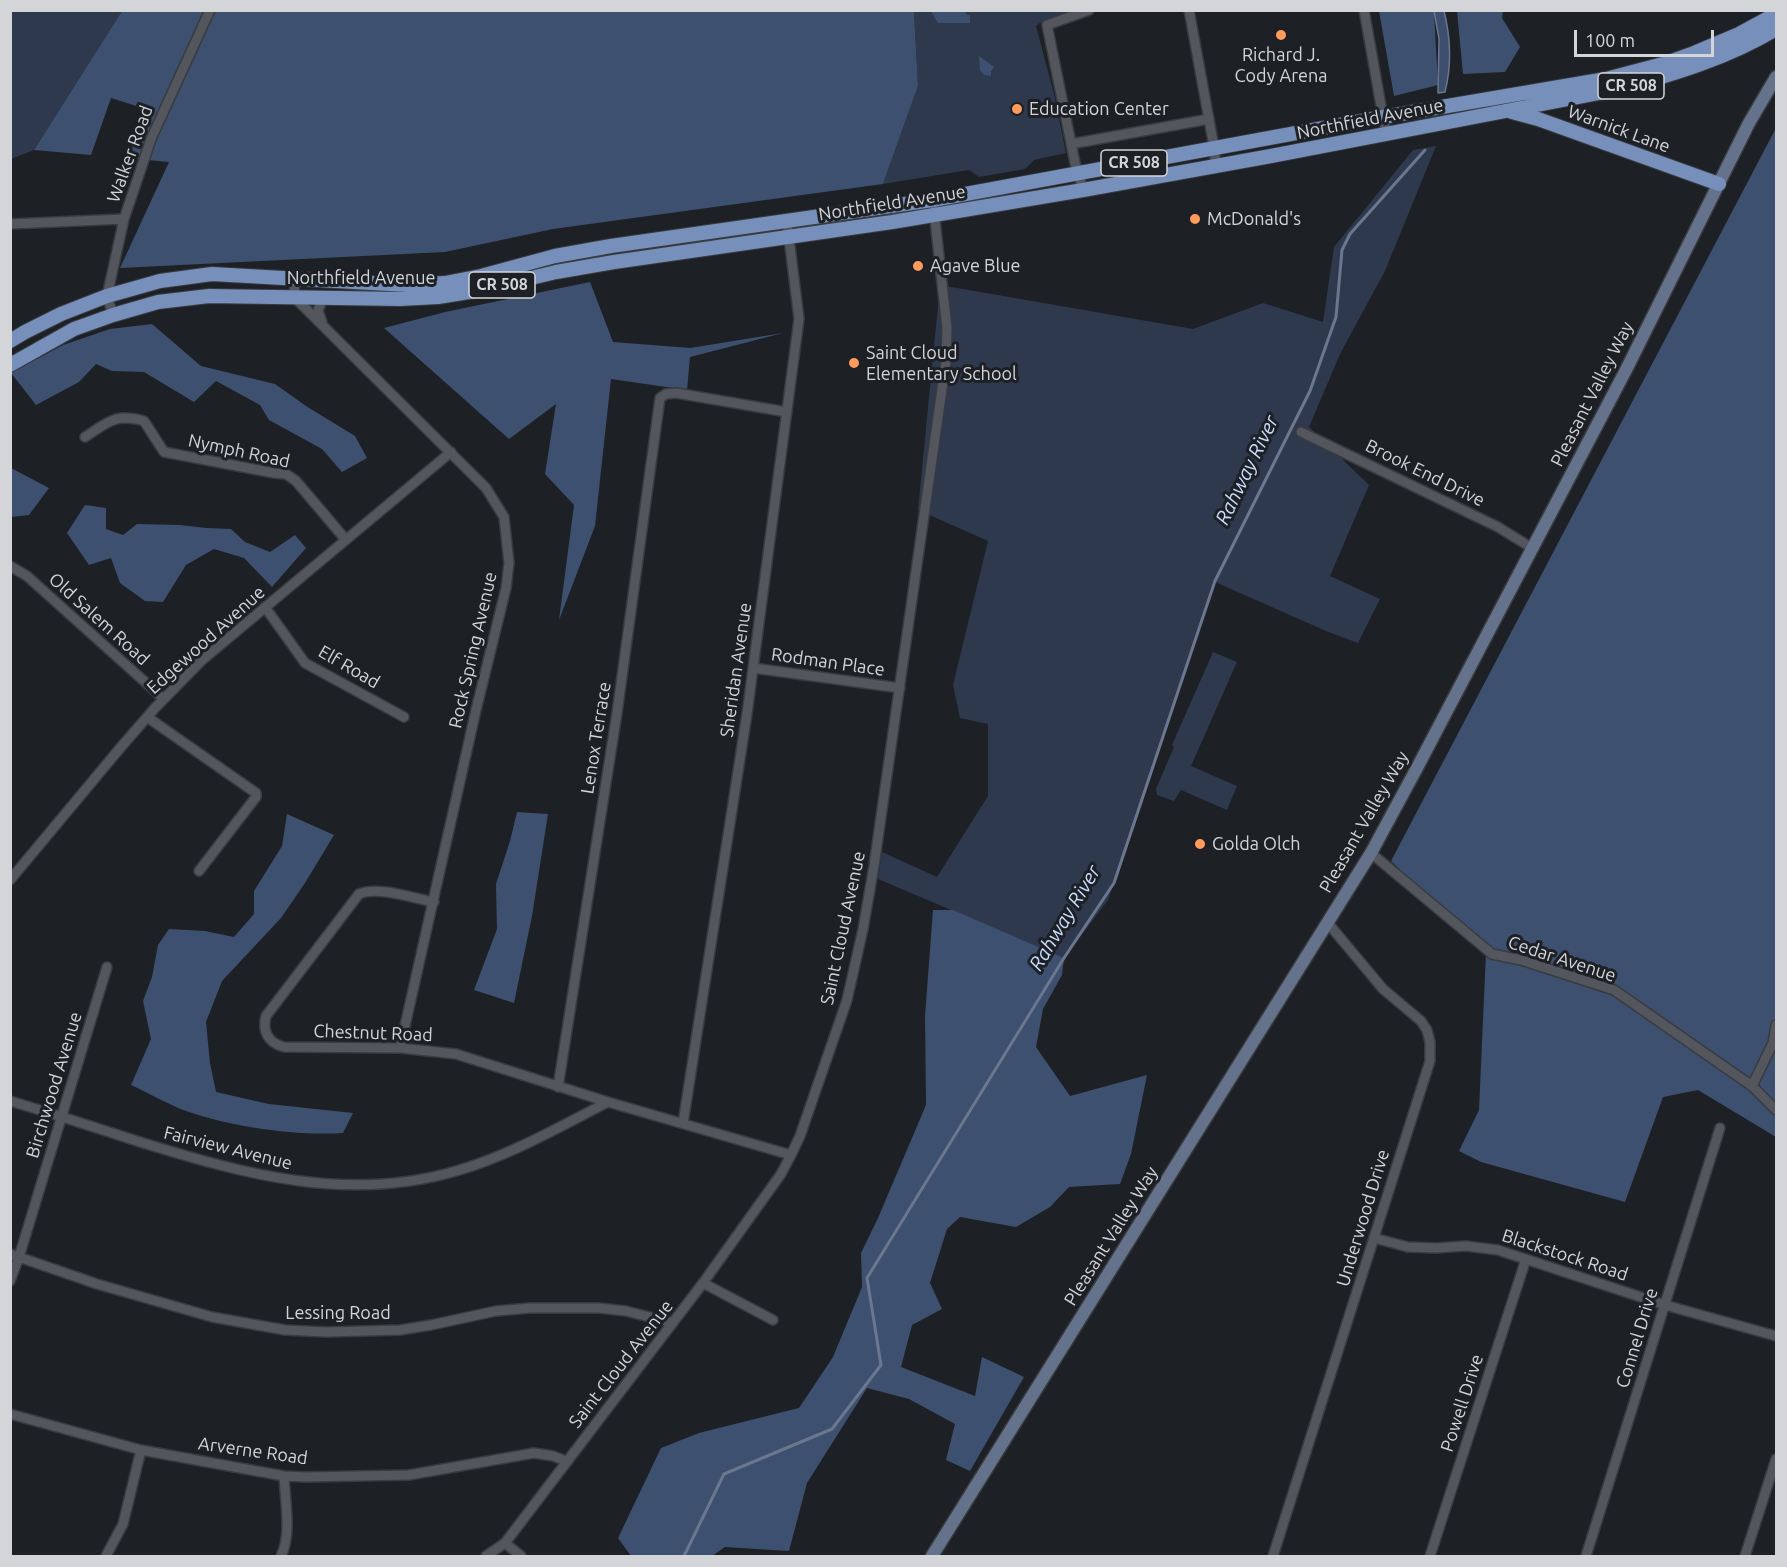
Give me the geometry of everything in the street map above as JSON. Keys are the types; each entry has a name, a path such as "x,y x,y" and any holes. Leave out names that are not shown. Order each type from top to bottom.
{"main road":[{"name":"Northfield Avenue","path":"10,365 74,330 113,315 158,302 209,296 400,299 438,297 614,262 790,238 1083,190 1507,111 1534,98 1664,64 1739,34 1776,14"},
{"name":"Northfield Avenue","path":"10,341 61,314 107,296 160,281 212,274 407,285 445,283 555,256 611,246 933,200 1383,117 1620,89 1667,76 1724,55 1776,29"},
{"name":"Pleasant Valley Way","path":"932,1557 1371,853 1627,368 1749,123 1776,77"},
{"name":"Warnick Lane","path":"1507,111 1538,119 1719,184"}],"street":[{"name":"Walker Road","path":"113,315 107,296 124,219 150,139 210,10"},
{"path":"1083,190 1071,144 1047,25 1089,10"},
{"path":"1189,10 1216,166"},
{"path":"1364,10 1386,134"},
{"path":"1071,144 1209,119"},
{"name":"Saint Cloud Avenue","path":"486,1557 505,1542 703,1283 781,1174 800,1136 847,1000 874,866 946,361 947,328 933,200"},
{"path":"10,224 124,219"},
{"name":"Sheridan Avenue","path":"683,1123 753,668 799,319 787,222"},
{"path":"294,297 295,279"},
{"name":"Rock Spring Avenue","path":"294,297 486,488 504,517 509,563 506,588 476,710 400,1048"},
{"path":"322,297 318,311 322,325"},
{"name":"Lenox Terrace","path":"558,1087 617,713 660,398 676,393 787,412"},
{"name":"Nymph Road","path":"85,437 115,418 134,418 144,421 164,452 274,474 286,474 296,481 346,540"},
{"name":"Brook End Drive","path":"1300,432 1498,527 1532,548"},
{"name":"Edgewood Avenue","path":"10,880 147,717 201,661 451,452"},
{"name":"Old Salem Road","path":"10,566 27,576 164,699"},
{"name":"Elf Road","path":"265,607 305,663 404,717"},
{"name":"Rodman Place","path":"753,668 900,688"},
{"path":"147,717 256,793 256,797 199,871"},
{"name":"Cedar Avenue","path":"1371,853 1492,954 1521,960 1614,990 1752,1086 1776,1110"},
{"name":"Chestnut Road","path":"434,902 377,890 359,894 270,1010 264,1023 267,1036 271,1041 284,1047 400,1048 456,1054 558,1087 791,1155"},
{"name":"Underwood Drive","path":"1273,1557 1430,1061 1430,1042 1427,1030 1421,1021 1383,989 1328,922"},
{"name":"Birchwood Avenue","path":"10,1281 15,1255 62,1117 107,967"},
{"path":"1752,1086 1773,1043 1776,1025"},
{"name":"Fairview Avenue","path":"10,1101 179,1154 245,1172 294,1182 322,1184 386,1184 454,1172 521,1146 608,1102"},
{"name":"Connel Drive","path":"1586,1557 1720,1128"},
{"name":"Blackstock Road","path":"1374,1238 1408,1246 1481,1247 1498,1250 1665,1305 1776,1336"},
{"name":"Lessing Road","path":"15,1255 97,1284 212,1317 285,1330 326,1332 400,1330 496,1311 530,1308 599,1308 626,1311 673,1323"},
{"name":"Powell Drive","path":"1430,1557 1526,1259"},
{"path":"703,1283 773,1320"},
{"name":"Arverne Road","path":"10,1414 141,1450 284,1476 409,1475 534,1453 566,1461"},
{"path":"106,1557 123,1524 141,1450"},
{"path":"1744,1557 1776,1459"},
{"path":"281,1557 286,1543 284,1476"},
{"path":"505,1542 521,1557"}],"shaded area":[{"path":"11,11 122,11 34,150 11,159"},
{"path":"122,11 914,11 918,86 883,184 553,229 445,252 120,268 169,162 126,158 149,110 111,98 91,155 34,150"},
{"path":"914,11 1070,11 1044,20 1036,26 1054,94 1066,153 1034,160 1025,169 979,177 969,170 883,184 918,86"},
{"path":"931,11 964,11 970,15 970,23 938,23"},
{"path":"1379,11 1434,11 1438,85 1394,96"},
{"path":"1434,11 1444,11 1450,51 1445,92 1438,93 1439,39"},
{"path":"1457,11 1503,11 1502,18 1520,47 1505,72 1463,74"},
{"path":"979,56 994,67 991,76 984,75 980,70"},
{"path":"1776,128 1776,1137 1698,1090 1663,1097 1625,1202 1481,1162 1459,1151 1479,1110 1486,953 1391,861"},
{"path":"1436,146 1385,271 1341,352 1309,427 1369,485 1330,576 1380,599 1358,643 1215,582 1108,900 1064,958 878,879 882,852 937,877 988,796 988,724 960,718 953,685 988,541 918,510 940,285 1193,329 1263,303 1323,322 1334,247 1413,150"},
{"path":"590,282 613,342 690,348 783,333 690,357 687,390 611,379 595,526 559,620 574,505 545,474 556,404 509,439 384,328 445,312"},
{"path":"152,324 201,366 275,384 355,436 367,458 342,472 322,449 269,420 260,405 216,381 194,402 144,372 112,371 96,364 79,382 36,405 11,373 63,345 110,329"},
{"path":"11,468 49,488 29,515 11,517"},
{"path":"85,505 106,508 106,529 123,535 137,524 180,525 231,529 245,542 270,552 295,535 306,548 272,587 244,558 214,549 186,565 163,602 145,601 120,583 111,558 89,565 67,533"},
{"path":"1213,652 1237,662 1191,766 1237,786 1227,810 1181,790 1174,801 1157,795 1156,789 1174,747 1172,745"},
{"path":"517,812 548,814 532,916 514,1003 474,990 497,929 496,884"},
{"path":"287,814 334,835 281,918 222,981 206,1022 210,1063 216,1092 269,1104 353,1113 343,1133 284,1132 223,1122 179,1108 131,1085 151,1039 143,1001 152,977 158,945 169,929 205,931 234,937 254,914 254,891 282,846"},
{"path":"933,910 953,910 1064,958 1062,975 1043,1009 1036,1047 1070,1096 1147,1075 1131,1154 1120,1184 1069,1187 1050,1207 1016,1227 960,1217 947,1229 930,1283 942,1309 912,1325 901,1367 975,1396 982,1357 1024,1377 970,1471 946,1460 955,1424 909,1399 867,1388 807,1483 789,1551 725,1547 712,1556 631,1556 618,1538 661,1448 699,1433 799,1408 833,1357 862,1287 861,1253 926,1105 925,1016"}],"waterway":[{"name":"Rahway River","path":"684,1556 724,1474 832,1429 881,1365 867,1278 1064,958 1114,883 1215,581 1310,391 1336,317 1342,250 1350,234 1425,150"}],"place":[{"name":"Richard J. Cody Arena","path":"1281,35"},
{"name":"Education Center","path":"1017,109"},
{"name":"McDonald's","path":"1195,219"},
{"name":"Agave Blue","path":"918,266"},
{"name":"Saint Cloud Elementary School","path":"854,363"},
{"name":"Golda Olch","path":"1200,844"}]}
